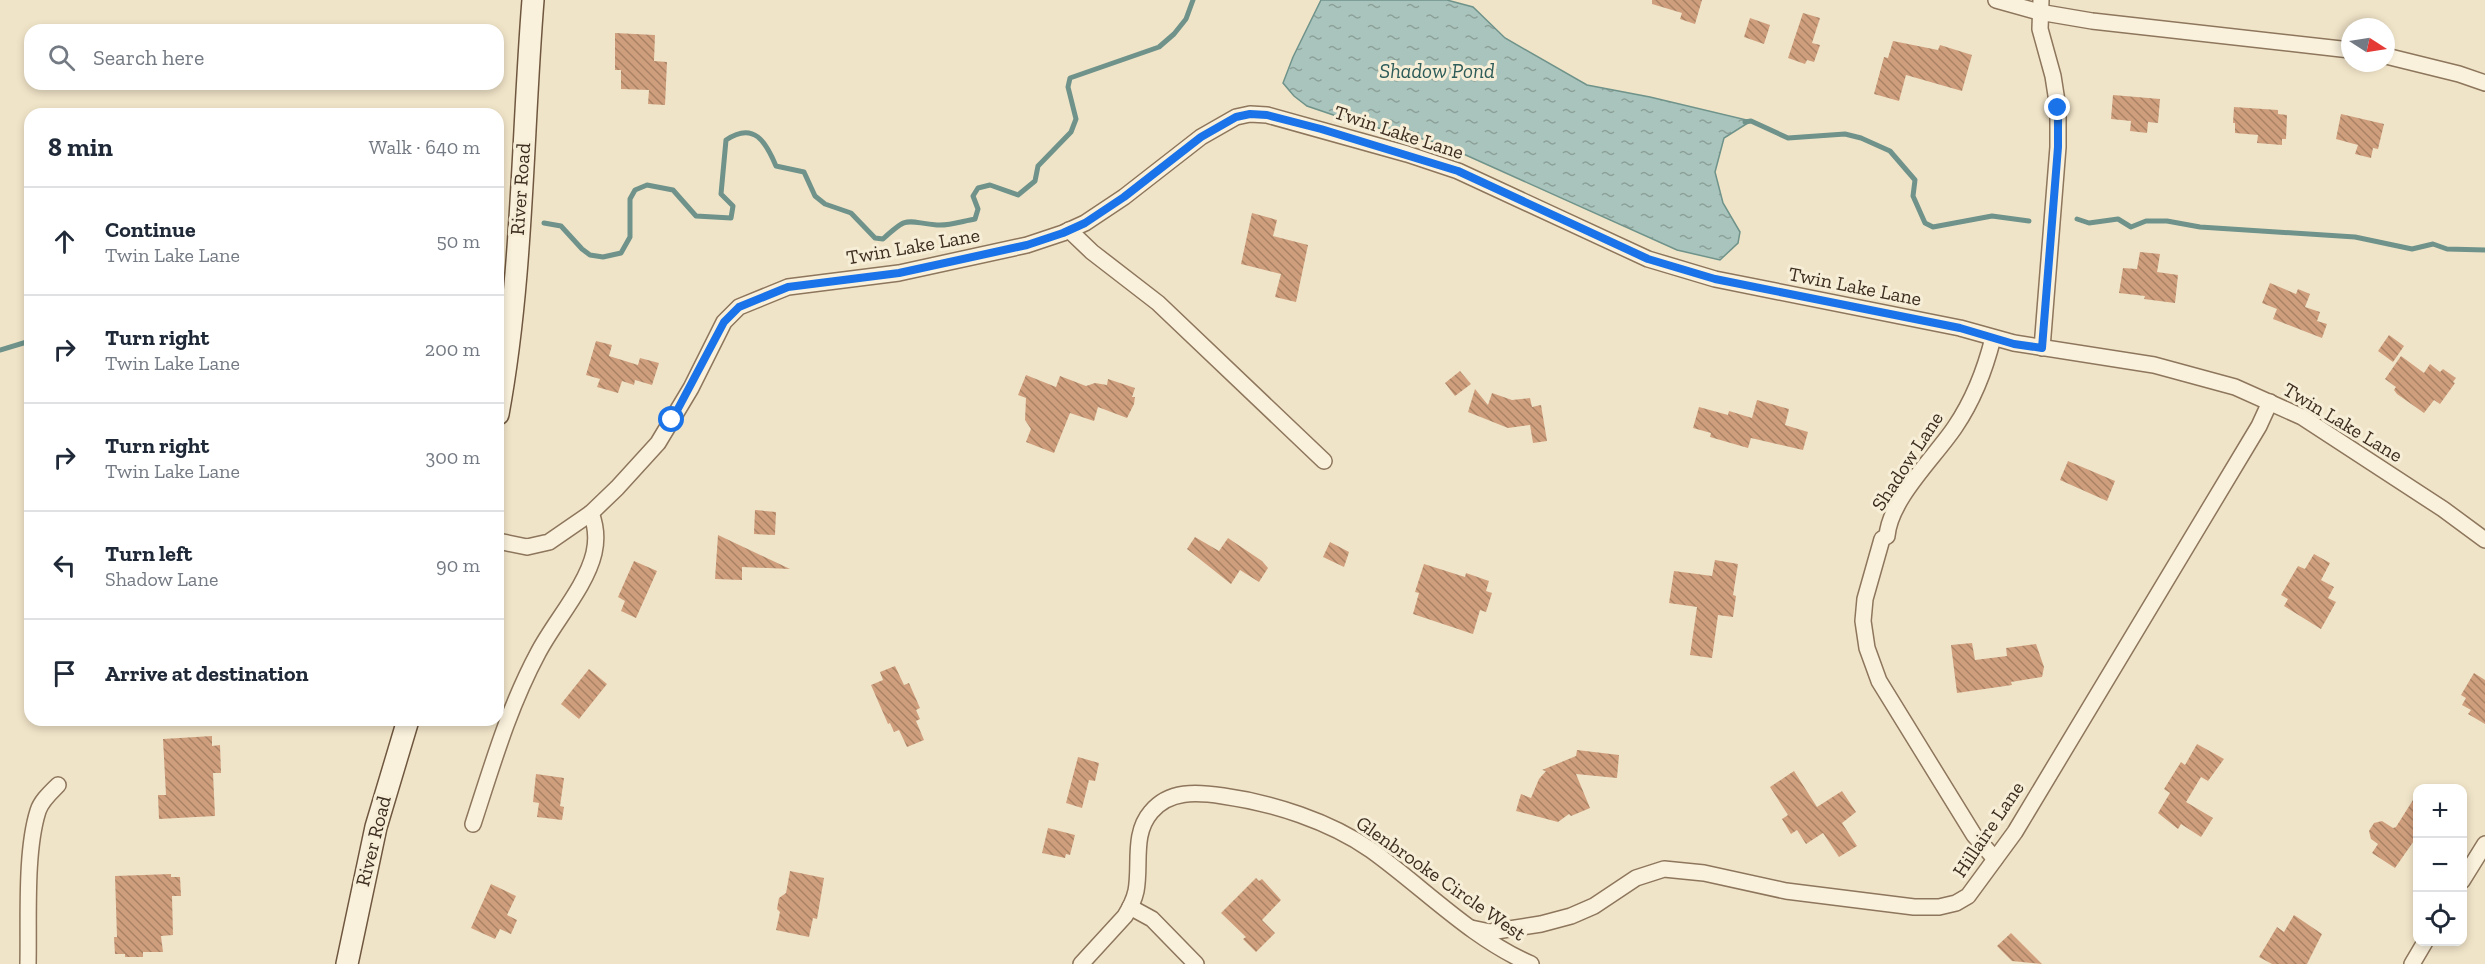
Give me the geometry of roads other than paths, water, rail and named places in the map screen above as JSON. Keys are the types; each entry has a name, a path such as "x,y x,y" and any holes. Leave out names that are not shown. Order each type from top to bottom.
{"main road":[{"name":"River Road","path":"504,375 515,276 533,0"},
{"name":"River Road","path":"347,964 376,826 406,726"}],"street":[{"path":"1996,0 2040,6 2092,21 2341,49"},
{"path":"2040,6 2044,48 2053,76 2058,108 2058,147 2042,348"},
{"path":"2395,58 2485,83"},
{"name":"Twin Lake Lane","path":"504,542 526,547 539,546 559,538 591,513 658,443 691,388 724,322 739,307 788,287 899,273 978,257 1027,245 1069,230 1124,197 1201,137 1226,122 1250,114 1267,115 1321,129 1458,171 1648,259 1675,268 1715,279 1960,328 1993,338 2042,348 2154,365 2235,387 2302,417 2443,509 2485,540"},
{"path":"1069,230 1092,252 1158,303 1324,461"},
{"name":"Shadow Lane","path":"1993,338 1985,370 1972,401 1901,501 1888,525 1887,536 1882,539 1875,559 1865,599 1863,621 1867,648 1878,681 1974,835 1995,859"},
{"name":"Hillaire Lane","path":"1471,928 1490,932 1541,924 1571,916 1594,906 1644,874 1674,868 1786,891 1914,907 1939,907 1956,903 1968,896 2015,832 2259,426 2270,402"},
{"path":"473,824 517,695 538,651 584,577 594,554 596,538 591,513"},
{"path":"28,964 30,869 38,808 58,785"},
{"name":"Glenbrooke Circle West","path":"1081,964 1125,916 1130,907 1136,892 1139,841 1145,820 1151,811 1164,801 1181,794 1199,793 1230,797 1280,809 1343,833 1371,850 1471,928 1517,958 1531,964"},
{"path":"2467,873 2485,844"},
{"path":"1130,907 1152,920 1196,964"},
{"path":"2412,964 2423,946"}],"water":[{"name":"Shadow Pond","path":"1321,0 1447,0 1473,7 1505,38 1587,85 1751,121 1724,138 1715,172 1723,203 1740,232 1738,243 1720,260 1677,250 1439,143 1354,122 1307,106 1283,83"}],"waterway":[{"path":"544,223 561,226 590,255 603,257 621,253 630,237 630,199 635,190 647,185 673,190 696,216 731,218 733,206 721,194 726,140 744,133 758,137 763,142 776,166 804,172 815,196 825,204 851,213 875,238 883,239 898,226 908,222 942,225 975,219 978,209 973,196 978,188 990,185 1018,195 1035,181 1038,166 1071,132 1076,119 1068,87 1070,78 1159,47 1186,19 1193,0"},
{"path":"1745,122 1751,121 1788,138 1845,134 1861,138 1890,151 1915,180 1913,196 1925,223 1933,227 1992,216 2029,221"},
{"path":"2077,219 2089,223 2118,219 2131,227 2146,221 2167,221 2200,227 2355,237 2412,249 2433,244 2447,249 2485,250"},
{"path":"0,350 24,343"}]}
